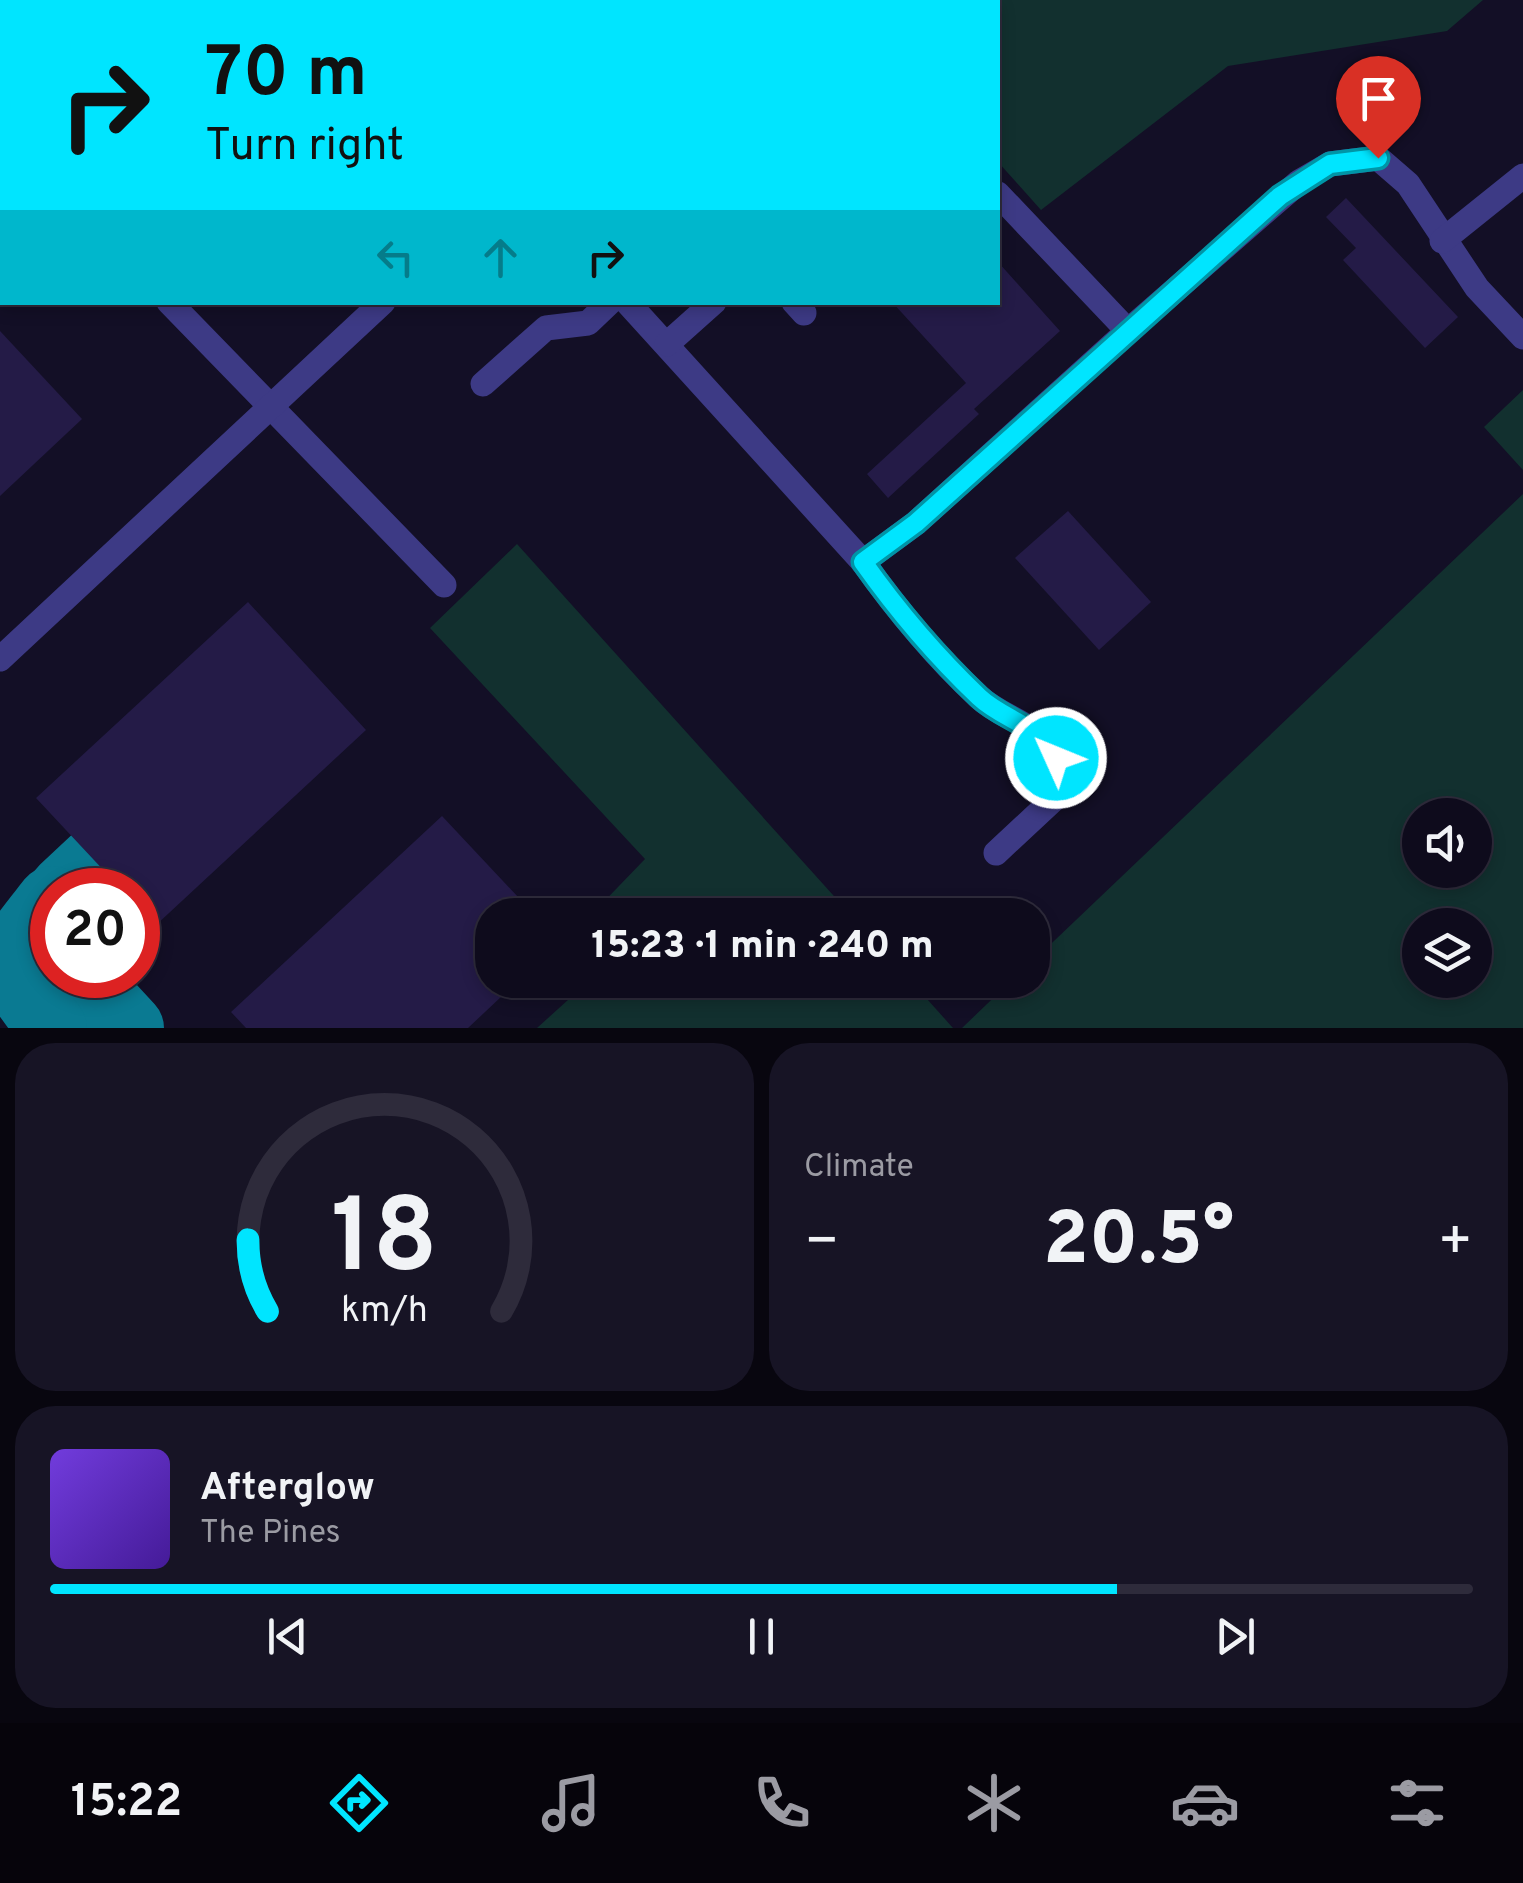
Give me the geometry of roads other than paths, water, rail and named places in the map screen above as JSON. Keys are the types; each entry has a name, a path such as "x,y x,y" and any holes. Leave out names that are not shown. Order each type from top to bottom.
{"lane":[{"path":"863,562 916,523 1280,196 1330,164 1378,158 1396,170 1442,241 1523,337"},
{"path":"1442,241 1523,176"},
{"path":"1000,196 1128,332"},
{"path":"172,305 444,585"},
{"path":"0,659 380,305"},
{"path":"483,384 546,328 588,322 607,305"},
{"path":"630,305 863,562 902,613 980,699 1040,736 1052,749 1059,770 1056,797 996,853"},
{"path":"667,344 711,305"}]}
